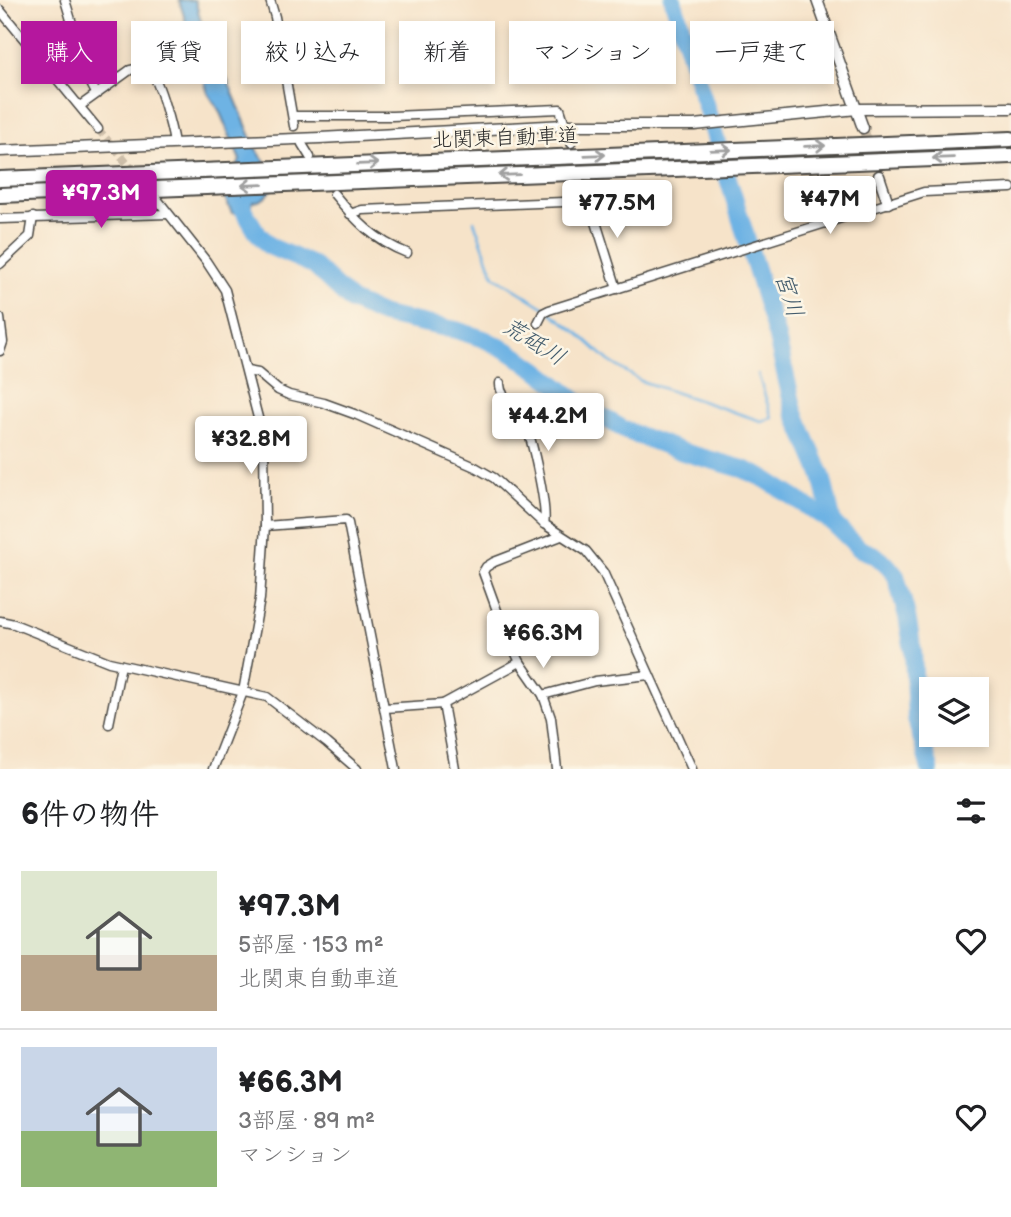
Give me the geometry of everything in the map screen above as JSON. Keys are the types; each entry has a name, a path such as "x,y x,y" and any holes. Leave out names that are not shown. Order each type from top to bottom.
{"highway":[{"name":"北関東自動車道","path":"0,179 184,172 305,162 1011,139"},
{"name":"北関東自動車道","path":"0,195 1011,156"}],"street":[{"path":"65,0 89,80 96,93"},
{"path":"270,0 294,126"},
{"path":"817,0 863,128"},
{"path":"0,10 98,129"},
{"path":"80,106 130,70 139,68 148,71 156,80 179,143"},
{"path":"0,151 565,125 725,124 857,110 1011,108"},
{"path":"293,116 392,116 559,109 571,143"},
{"path":"302,144 305,162"},
{"path":"879,176 888,203"},
{"path":"585,187 617,289"},
{"path":"538,323 543,313 549,310 888,203 931,191 1011,188"},
{"path":"334,194 350,214 379,240 407,253"},
{"path":"157,199 221,281 233,315 264,441 265,526 260,599 243,692 213,769"},
{"path":"350,214 362,210 589,201"},
{"path":"0,219 167,214"},
{"path":"0,264 30,236 33,217"},
{"path":"0,318 4,342 0,351"},
{"path":"247,371 258,373 278,390 289,395 324,403 357,415 475,467 494,478 544,524 574,542 597,562 692,769"},
{"path":"500,383 502,392 519,413 530,436 543,499 544,524"},
{"path":"265,526 346,520 348,523 396,769"},
{"path":"557,769 551,718 543,695 520,662 503,627 483,572 486,566 494,562 561,536"},
{"path":"0,621 95,658 259,695 273,701 357,769"},
{"path":"385,708 443,704 520,662"},
{"path":"109,724 121,665"},
{"path":"543,695 595,681 649,675"},
{"path":"443,704 456,769"}],"water":[{"path":"179,0 195,0 201,21 186,21"},
{"path":"227,79 256,149 277,178 265,198 252,202 248,213 232,213 225,198 240,160 219,110 205,84 227,84"}],"waterway":[{"name":"宮川","path":"673,0 776,334 794,411 822,476 833,523"},
{"name":"荒砥川","path":"245,194 243,209 269,246 313,265 351,301 383,315 456,330 484,339 536,369 583,406 627,431 683,452 743,469 765,479 833,523 860,549 875,555 896,576 907,616 913,651 916,718 930,769"},
{"path":"474,221 494,276 545,308"},
{"path":"550,312 609,361 641,381 761,421 772,418 758,374"},
{"name":"宮川","path":"789,412 794,411"}],"tunnel":[{"path":"863,128 879,176"},
{"path":"98,129 137,175"}]}
